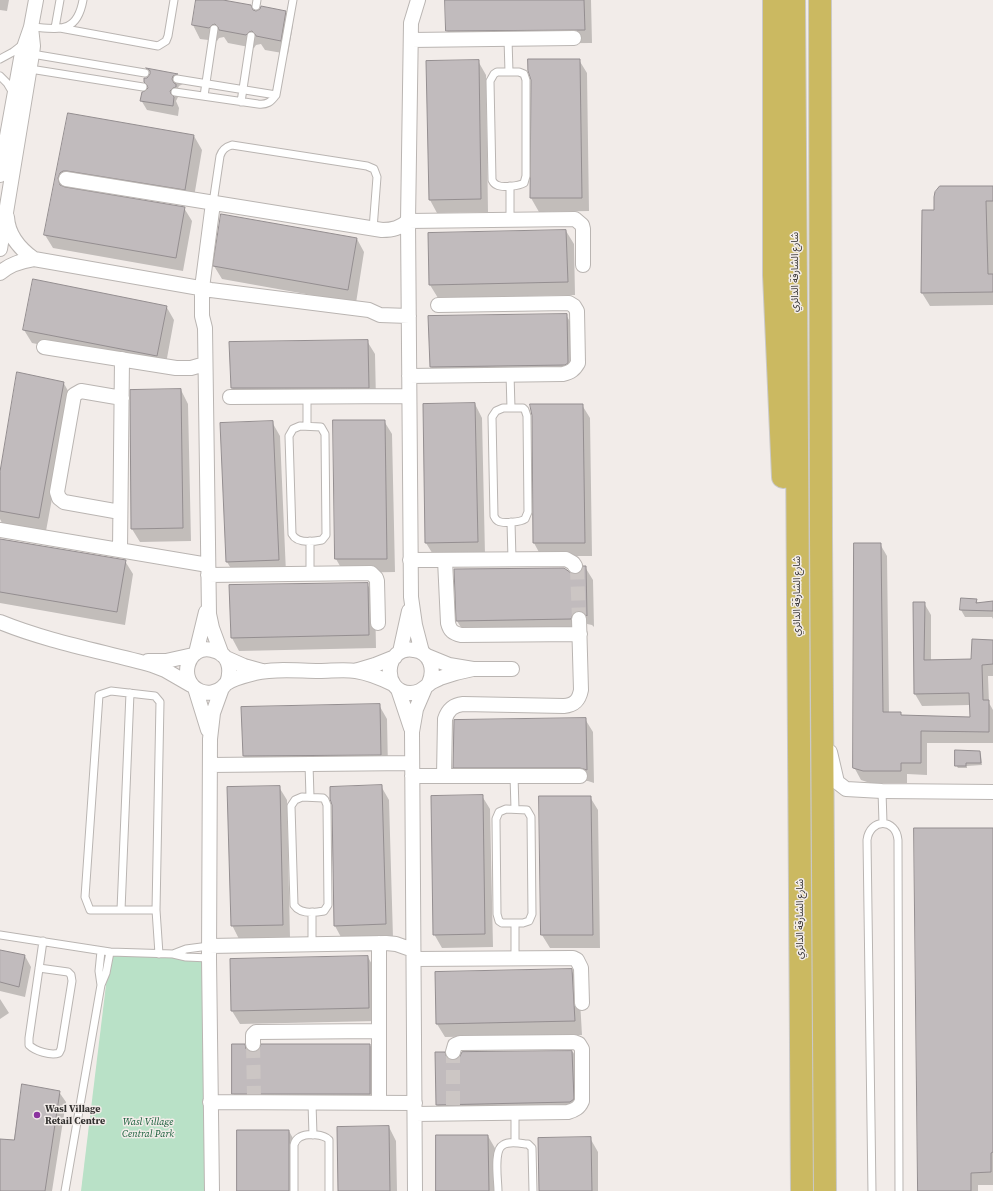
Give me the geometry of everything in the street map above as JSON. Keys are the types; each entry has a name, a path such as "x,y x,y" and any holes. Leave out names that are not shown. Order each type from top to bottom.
{"highway":[{"path":"774,0 775,326 784,494 798,611"},
{"name":"شارع الشارقة الدائري","path":"794,0 802,1191"},
{"path":"820,0 825,1191"}],"street":[{"path":"0,249 30,69 29,48 36,0"},
{"path":"407,0 411,23 408,221 411,597 414,625 424,654 431,662 433,669 432,676 416,709 412,732 415,1191"},
{"path":"411,23 418,0"},
{"path":"411,40 574,38"},
{"path":"0,175 14,95 29,48"},
{"path":"66,179 373,229 392,230 401,227 408,221 575,219 579,221 583,229 583,266"},
{"path":"212,1191 209,952 210,739 213,713 230,674 229,666 212,628 208,599 206,364 205,328 202,316 207,289 214,203"},
{"path":"7,209 10,232 20,248 34,259"},
{"path":"0,273 12,264 34,259 207,289 369,310 381,307 409,312"},
{"path":"409,376 563,374 570,372 578,363 578,316 574,306 564,303 438,305"},
{"path":"44,347 176,368 191,368 206,364"},
{"path":"120,550 122,359"},
{"path":"120,512 64,502 57,492 74,395 81,391 122,398"},
{"path":"230,397 409,396"},
{"path":"0,530 120,550 208,570 310,573 367,572 374,575 377,581 378,623"},
{"path":"410,560 566,559 573,562 575,566"},
{"path":"445,560 448,623 454,634 580,634"},
{"path":"411,597 398,654 391,663 389,670 390,677 395,686 412,732"},
{"path":"208,599 203,626 194,654 188,662 186,669 187,677 193,686 204,713 210,739"},
{"path":"444,776 446,713 456,705 570,705 576,702 580,696 581,690 579,619"},
{"path":"0,622 52,640 138,661 166,670 201,692 215,692 224,685 262,671"},
{"path":"138,661 166,661 209,649 216,651 244,666 262,671 354,671 374,676 404,692 411,693 418,692 450,674 473,669"},
{"path":"354,671 375,665 407,650 414,650 449,665 473,669 512,669"},
{"path":"822,740 826,744 829,751 835,777 840,785 850,790 993,792"},
{"path":"210,765 309,764 412,770 444,776 580,776"},
{"path":"209,952 312,944 380,943 396,944 413,955 569,958 578,960 581,968 582,1003"},
{"path":"379,1103 378,1031 380,943"},
{"path":"253,1044 253,1035 256,1032 378,1031"},
{"path":"210,1102 254,1100 312,1103 379,1103 415,1108 515,1113 568,1112 579,1107 582,1101 582,1049 579,1044 574,1042 460,1043 455,1045 453,1052"}],"lane":[{"path":"58,28 60,0"},
{"path":"58,28 67,26 78,18 83,0"},
{"path":"31,27 58,28 158,46 166,41 168,36 174,0"},
{"path":"175,92 241,102 265,104 272,101 276,95 293,0"},
{"path":"204,96 214,29"},
{"path":"241,102 251,36"},
{"path":"508,39 509,72"},
{"path":"0,59 13,52 29,48 114,68 145,73"},
{"path":"112,82 114,68"},
{"path":"30,69 143,87"},
{"path":"497,72 521,72 525,77 526,180 524,183 517,186 510,186 496,185 492,180 490,81 497,72"},
{"path":"0,76 7,83 14,95"},
{"path":"177,78 276,95"},
{"path":"214,203 220,156 226,147 232,145 371,167 376,173 377,177 373,229"},
{"path":"510,186 510,220"},
{"path":"510,374 511,408"},
{"path":"307,396 307,426"},
{"path":"499,408 523,408 527,416 528,512 526,519 523,521 511,522 498,521 494,516 492,417 493,413 499,408"},
{"path":"307,426 320,427 325,434 326,534 322,540 310,541 296,540 292,534 289,436 290,432 296,427 307,426"},
{"path":"511,522 512,559"},
{"path":"310,541 310,573"},
{"path":"156,910 90,910 85,898 99,695 111,691 155,696 160,702 156,910 159,954"},
{"path":"121,910 130,693"},
{"path":"309,764 310,797"},
{"path":"514,776 515,809"},
{"path":"882,791 883,823"},
{"path":"310,797 323,798 327,805 328,905 324,911 312,912 298,910 294,905 291,806 298,798 310,797"},
{"path":"515,809 527,810 531,817 532,914 529,921 515,924 502,923 497,918 496,819 503,810 515,809"},
{"path":"872,1191 867,840 871,828 876,824 883,823 894,828 898,840 899,1191"},
{"path":"312,912 312,944"},
{"path":"515,924 516,958"},
{"path":"0,935 110,952 174,954 186,957 209,952"},
{"path":"39,968 68,972 72,981 61,1049 59,1053 55,1054 33,1050 29,1045 29,1038 39,968 43,941"},
{"path":"174,954 186,949 209,952"},
{"path":"64,1191 100,985 99,971 101,951"},
{"path":"100,985 106,973 110,952"},
{"path":"312,1103 313,1135"},
{"path":"515,1113 515,1143"},
{"path":"294,1191 295,1141 301,1136 313,1135 325,1136 329,1140 329,1191"},
{"path":"498,1191 498,1149 504,1144 515,1143 528,1144 532,1148 533,1191"}],"green space":[{"name":"Wasl Village Central Park","path":"110,952 209,958 207,1191 81,1191"}],"building":[{"path":"196,0 223,0 251,5 253,10 256,11 260,9 261,6 286,11 281,41 256,36 252,31 246,35 219,30 215,24 209,28 192,25"},
{"path":"445,0 584,0 585,30 446,31"},
{"path":"528,59 580,59 582,198 530,198 531,80 528,71"},
{"path":"479,60 481,199 429,200 426,61"},
{"path":"146,68 178,74 173,76 172,79 176,84 176,87 170,91 174,97 173,106 140,101 142,92 148,88 144,82 144,78 147,78 150,71"},
{"path":"68,113 194,135 185,190 67,171 60,173 58,178 60,185 65,187 185,207 176,258 44,235"},
{"path":"940,186 993,186 993,201 986,201 988,274 993,274 993,292 921,293 922,210 934,210 935,192"},
{"path":"221,214 357,238 348,290 213,266"},
{"path":"566,230 568,282 429,285 428,233"},
{"path":"33,279 167,306 157,356 23,330"},
{"path":"567,314 568,363 565,365 430,367 428,316"},
{"path":"368,340 369,388 231,388 229,342"},
{"path":"17,372 64,382 39,518 0,511 0,472"},
{"path":"181,389 183,528 131,529 130,390"},
{"path":"475,403 478,542 425,543 423,404"},
{"path":"530,404 583,404 585,543 533,543 532,416"},
{"path":"333,420 385,420 387,559 335,559"},
{"path":"273,421 279,560 226,562 220,423"},
{"path":"0,539 126,560 117,612 0,592"},
{"path":"854,543 881,543 883,712 901,712 901,715 970,717 969,693 914,694 913,602 925,602 924,660 971,659 972,639 993,640 993,664 982,665 983,700 989,700 989,732 921,731 921,763 901,763 901,771 863,771 853,768"},
{"path":"583,566 586,566 587,616 583,612 579,611 574,612 571,619 456,621 454,569 564,568 575,574 580,573"},
{"path":"368,583 369,635 231,638 229,585"},
{"path":"961,598 977,599 976,603 993,601 993,611 960,610"},
{"path":"380,704 381,755 243,756 241,707"},
{"path":"586,718 587,770 580,768 453,768 454,720"},
{"path":"955,750 980,751 981,763 966,763 966,766 955,766"},
{"path":"382,785 386,924 334,926 332,805 330,799 330,787"},
{"path":"280,786 283,925 231,926 227,787"},
{"path":"483,795 485,934 433,935 431,796"},
{"path":"539,796 591,796 593,935 541,935"},
{"path":"914,828 993,828 993,1152 991,1153 991,1172 971,1173 971,1191 918,1191"},
{"path":"0,950 25,955 19,987 0,982"},
{"path":"368,956 369,1008 231,1011 230,959"},
{"path":"572,969 575,1021 436,1024 435,972"},
{"path":"232,1044 245,1044 246,1049 253,1052 258,1051 261,1044 370,1044 370,1094 232,1094"},
{"path":"572,1051 574,1099 570,1102 436,1105 435,1052 445,1052 447,1058 455,1060 459,1058 462,1052"},
{"name":"Wasl Village Retail Centre","path":"22,1084 60,1091 45,1191 0,1191 0,1139 14,1140"},
{"path":"389,1126 390,1191 338,1191 337,1127"},
{"path":"237,1130 289,1130 289,1191 237,1191"},
{"path":"436,1135 488,1135 489,1191 436,1191"},
{"path":"591,1137 592,1191 539,1191 538,1138"}],"tunnel":[{"path":"575,566 577,570 579,619"},
{"path":"253,1044 254,1097"},
{"path":"453,1052 453,1105"}],"place":[{"name":"Wasl Village Retail Centre","path":"37,1115"}]}
